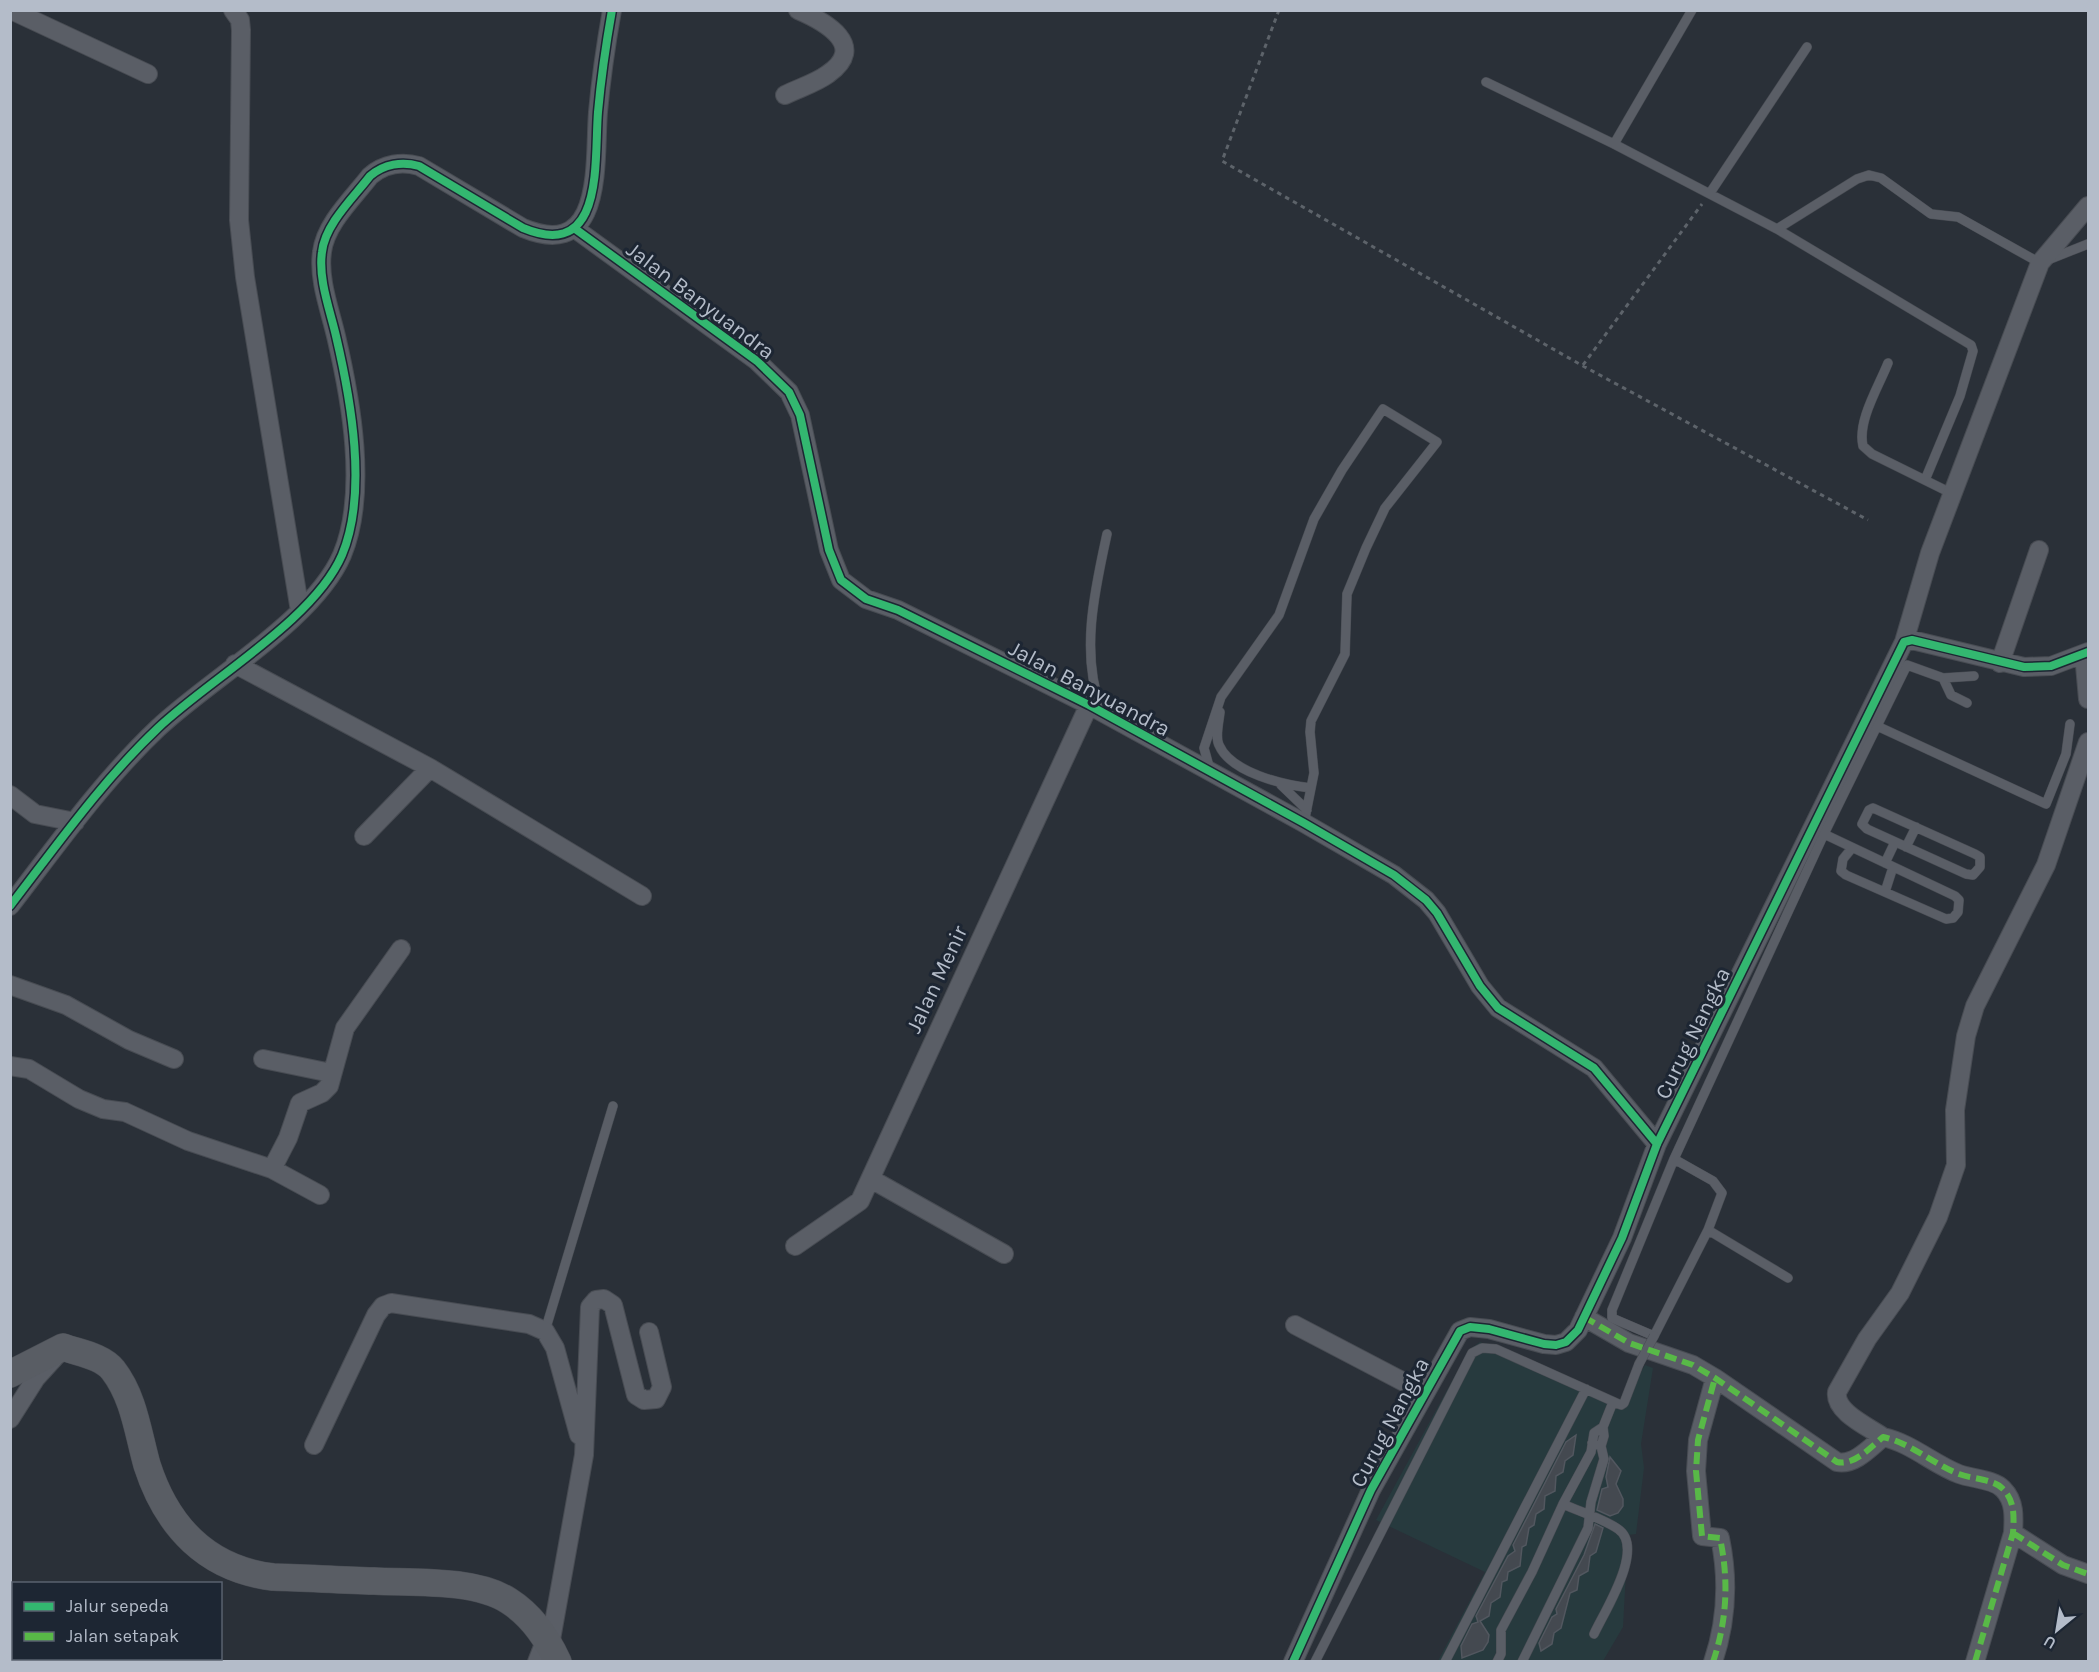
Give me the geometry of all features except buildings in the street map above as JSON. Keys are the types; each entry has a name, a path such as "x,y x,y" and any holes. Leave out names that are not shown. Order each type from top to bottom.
{"main road":[{"path":"10,1374 63,1347 96,1358 112,1369 136,1417 159,1497 186,1536 221,1562 250,1574 273,1577 444,1584 484,1590 514,1605 530,1618 548,1652"}],"street":[{"path":"11,10 148,74"},
{"path":"232,10 240,20 241,30 237,196 245,277 300,611"},
{"path":"10,906 75,822 159,727 316,597 336,566 347,540 352,519 353,454 348,393 322,277 322,262 325,239 350,201 377,171 401,163 409,163 539,235 562,235 574,228 587,210 596,175 602,75 612,10"},
{"path":"785,95 827,75 839,64 843,55 844,44 836,33 798,10"},
{"name":"Curug Nangka","path":"1293,1662 1371,1490 1447,1351 1464,1328 1489,1329 1544,1344 1556,1345 1566,1342 1574,1334 1584,1317 1622,1238 1657,1144 1904,642 1930,553 2040,263 2088,206"},
{"name":"Jalan Banyuandra","path":"574,228 757,361 789,392 800,415 829,550 841,580 866,599 898,610 1096,709 1211,774 1305,816 1394,875 1426,900 1441,920 1480,986 1498,1008 1594,1068 1657,1144"},
{"path":"2000,663 2039,550"},
{"path":"1904,642 1912,640 2000,663 2041,667 2086,653 2088,699"},
{"path":"235,664 430,768 642,896"},
{"name":"Jalan Menir","path":"795,1246 856,1206 1096,709"},
{"path":"1975,1662 2013,1533 2014,1513 2011,1501 2000,1486 1960,1474 1883,1437 1842,1408 1836,1398 1837,1392 1867,1339 1900,1293 1938,1217 1956,1165 1955,1110 1966,1036 1975,1006 2046,865 2088,742"},
{"path":"364,836 430,768"},
{"path":"10,795 35,814 75,822"},
{"path":"272,1169 288,1138 300,1103 327,1089 345,1028 354,1012 401,949"},
{"path":"10,984 66,1005 129,1040 174,1059"},
{"path":"263,1059 331,1073"},
{"path":"10,1066 29,1069 79,1099 103,1109 125,1112 188,1141 272,1169 320,1195"},
{"path":"870,1179 1004,1254"},
{"path":"548,1652 584,1455 592,1304 604,1299 613,1305 636,1395 644,1400 656,1399 662,1387 648,1332"},
{"path":"314,1445 376,1315 386,1304 403,1304 530,1324 545,1330 555,1348 569,1389 584,1455"},
{"path":"1584,1317 1629,1343 1693,1365 1837,1462 1846,1463 1856,1458 1883,1437"},
{"path":"1294,1325 1425,1393"},
{"path":"10,1419 36,1378 63,1347"},
{"path":"1713,1662 1726,1612 1724,1555 1720,1538 1701,1536 1696,1471 1698,1440 1715,1378"},
{"path":"2013,1533 2063,1565 2088,1574"}],"lane":[{"path":"1614,144 1692,10"},
{"path":"1710,193 1807,47"},
{"path":"1486,82 1614,144 1777,229 1971,345 1973,351 1960,396 1925,480"},
{"path":"1777,229 1857,179 1869,175 1881,178 1931,214 1958,217 2040,263 2088,244"},
{"path":"1888,363 1867,417 1862,435 1863,446 1872,454 1953,494"},
{"path":"1211,774 1204,748 1221,698 1279,615 1314,519 1342,470 1383,409 1437,442 1385,508 1347,594 1345,654 1311,721 1314,773 1305,816"},
{"path":"1096,709 1091,662 1096,583 1107,534"},
{"path":"1654,1336 1612,1318 1612,1316 1674,1159 1824,834 1907,664 1943,678 1974,676"},
{"path":"1943,678 1951,695 1967,703"},
{"path":"1221,698 1217,743 1223,754 1252,773 1281,784 1311,788"},
{"path":"1877,726 2046,804 2066,754 2070,724"},
{"path":"1281,784 1305,816"},
{"path":"1869,810 1880,811 1975,854 1980,857 1980,867 1973,875 1966,874 1894,842 1866,830 1862,824 1869,810"},
{"path":"1906,847 1916,827"},
{"path":"1824,834 1956,896 1960,906 1956,916 1946,919 1841,871 1843,859 1852,848"},
{"path":"1885,892 1894,842"},
{"path":"545,1330 613,1106"},
{"path":"1315,1662 1472,1353 1482,1348 1496,1349 1620,1405 1624,1403 1640,1364 1721,1200 1720,1187 1674,1159"},
{"path":"1708,1230 1788,1278"},
{"path":"1445,1662 1586,1389"},
{"path":"1522,1662 1591,1517 1591,1502 1604,1460 1596,1444 1594,1433 1603,1427 1613,1402"},
{"path":"1497,1662 1502,1648 1501,1630 1532,1572 1563,1503 1596,1444"},
{"path":"1563,1503 1616,1527 1624,1535 1627,1563 1625,1571 1594,1634"}],"path":[{"path":"1279,10 1222,161 1583,366 1868,519"},
{"path":"1583,366 1710,193"}],"green space":[{"path":"1480,1342 1623,1404 1645,1365 1653,1368 1641,1444 1644,1468 1636,1534 1628,1535 1623,1627 1603,1661 1438,1661 1485,1572 1376,1520 1469,1350"}],"marked path":[{"path":"1584,1317 1629,1343 1693,1365 1837,1462 1856,1458 1883,1437 1903,1444 1959,1474 1989,1481 2003,1489 2012,1504 2013,1533 1975,1662"},
{"path":"1713,1662 1724,1616 1725,1570 1720,1538 1702,1536 1696,1471 1698,1440 1715,1378"},
{"path":"2013,1533 2063,1565 2088,1574"}],"cycle path":[{"path":"10,906 81,814 137,748 180,709 285,625 309,602 328,579 342,555 350,530 355,475 347,388 325,294 321,262 324,242 334,221 375,172 387,166 406,164 419,166 523,228 550,235 569,231 582,219 590,202 594,180 599,99 612,10"},
{"path":"574,228 757,361 789,392 800,415 829,550 841,580 866,599 898,610 1089,705 1394,875 1426,900 1437,913 1480,986 1498,1008 1594,1068 1657,1144"},
{"path":"1293,1662 1371,1490 1460,1331 1470,1327 1489,1329 1544,1344 1556,1345 1566,1342 1578,1330 1622,1238 1657,1144 1904,642 1912,640 2024,667 2051,666 2088,652"}]}
